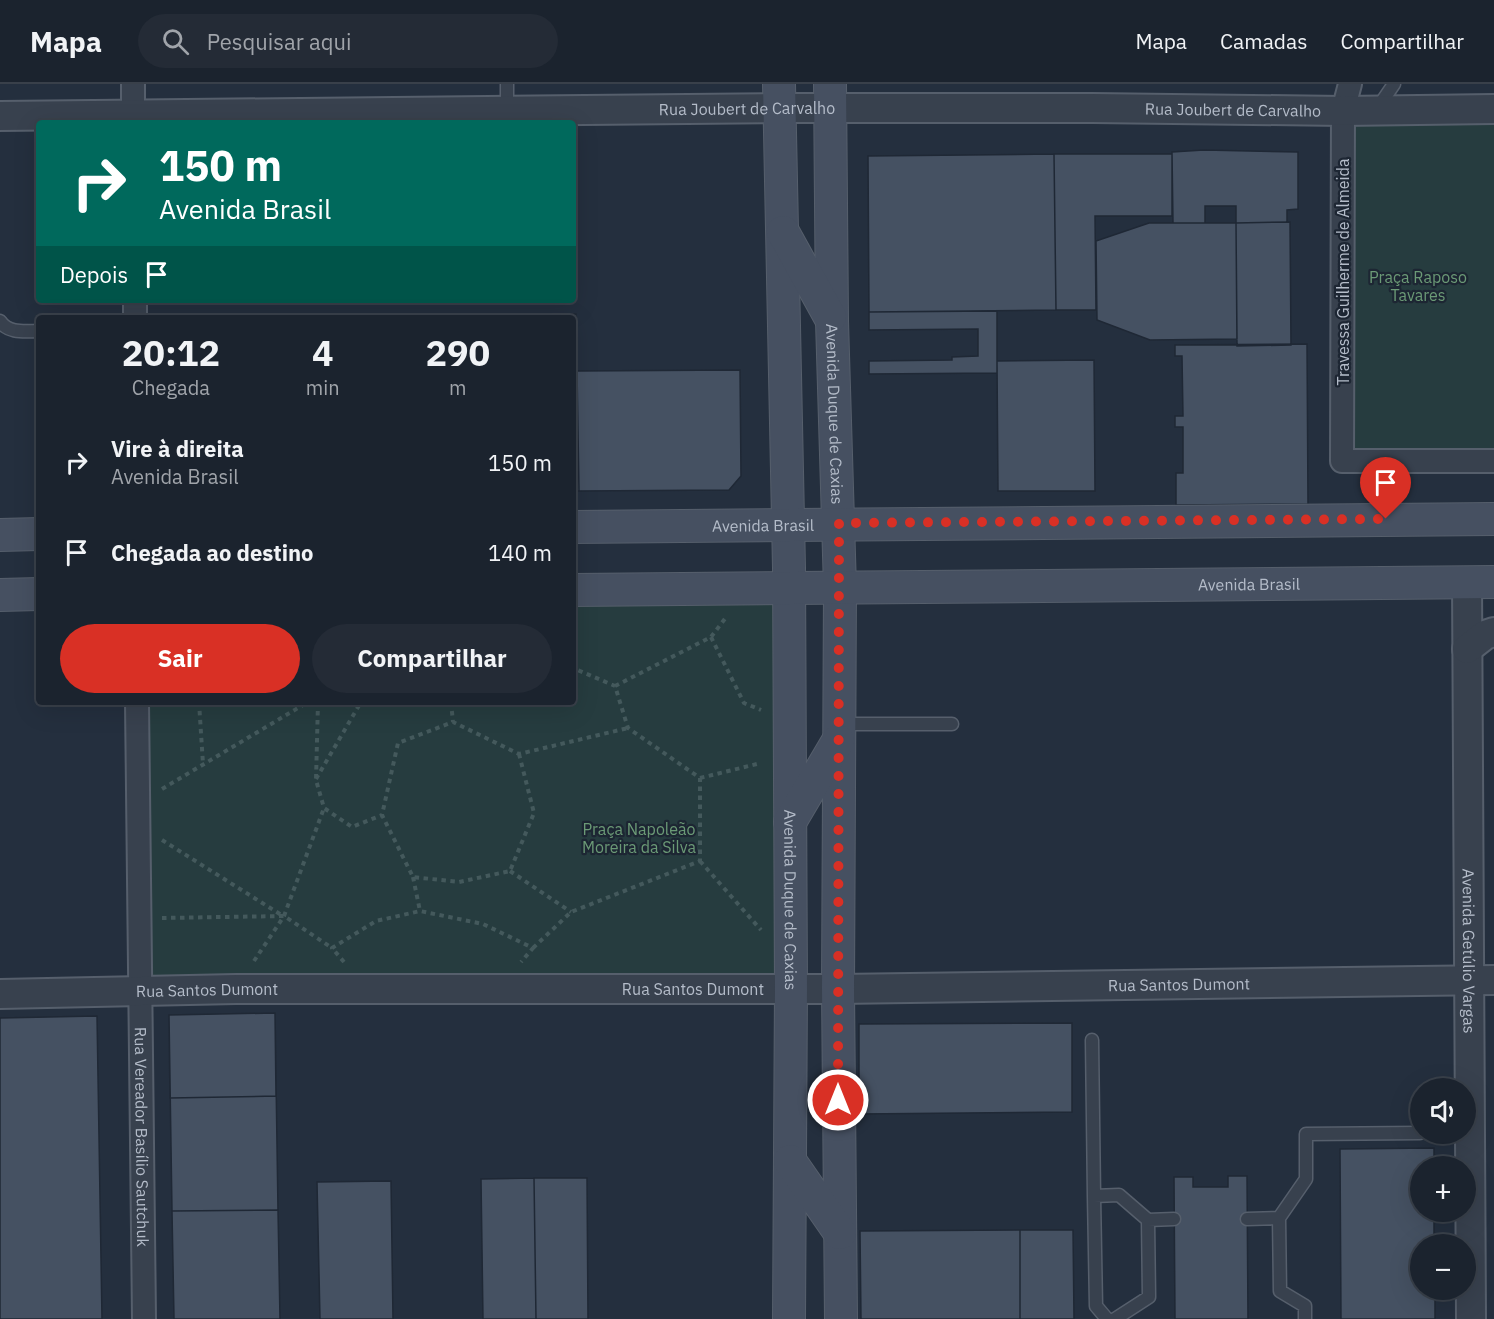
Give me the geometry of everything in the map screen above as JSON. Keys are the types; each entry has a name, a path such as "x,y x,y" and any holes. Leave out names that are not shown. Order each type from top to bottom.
{"main road":[{"name":"Avenida Duque de Caxias","path":"779,96 789,588 791,976 789,1319"},
{"name":"Avenida Duque de Caxias","path":"830,96 832,321 840,588 838,989 840,1319"},
{"path":"780,226 832,321"},
{"name":"Avenida Brasil","path":"576,527 1494,519"},
{"path":"0,535 36,534"},
{"name":"Avenida Brasil","path":"576,590 1480,582"},
{"path":"0,594 36,594"},
{"path":"789,823 839,732"},
{"path":"790,1161 840,1233"}],"street":[{"path":"133,84 133,119"},
{"name":"Rua Joubert de Carvalho","path":"0,116 133,119 364,114 507,98 779,96 1347,97 1377,110 1494,109"},
{"name":"Travessa Guilherme de Almeida","path":"1347,97 1342,461 1494,461"},
{"name":"Avenida Getúlio Vargas","path":"1471,1319 1481,980 1467,650 1480,582"},
{"path":"1467,650 1485,635 1494,632"},
{"name":"Rua Vereador Basílio Sautchuk","path":"137,705 144,1319"},
{"name":"Rua Santos Dumont","path":"0,994 500,988 791,976 838,989 1481,980"}],"lane":[{"path":"1377,110 1394,84"},
{"path":"0,321 2,325 11,330 36,331"},
{"path":"839,732 952,724"},
{"path":"1092,1040 1096,1306 1107,1319"},
{"path":"1305,1319 1305,1306 1280,1291 1279,1218 1306,1179 1306,1134 1410,1133"},
{"path":"1094,1196 1119,1195 1148,1220 1174,1219"},
{"path":"1247,1219 1279,1218"},
{"path":"1114,1319 1149,1297 1148,1220"}],"path":[{"path":"615,686 711,637 749,588"},
{"path":"711,637 744,703 789,721"},
{"path":"576,669 615,686 628,728 700,778 789,756"},
{"path":"199,705 202,764"},
{"path":"303,705 202,764 139,814 332,948 366,989"},
{"path":"236,990 284,916 324,808 316,780 318,705"},
{"path":"316,780 359,705"},
{"path":"451,705 453,722"},
{"path":"420,911 413,877 382,815 398,743 453,722 519,754 628,728"},
{"path":"510,871 534,813 519,754"},
{"path":"700,778 700,861 791,976"},
{"path":"324,808 352,827 382,815"},
{"path":"500,988 533,948 571,912 700,861"},
{"path":"413,877 459,882 510,871 571,912"},
{"path":"332,948 376,921 420,911 483,924 533,948"},
{"path":"141,919 284,916"}],"green space":[{"name":"Praça Raposo Tavares","path":"1494,109 1494,461 1342,461 1343,111"},
{"name":"Praça Napoleão Moreira da Silva","path":"789,588 791,988 142,992 137,705 576,705 576,590"}],"building":[{"path":"1204,150 1298,152 1298,209 1287,210 1287,222 1236,223 1236,206 1205,206 1205,223 1173,223 1172,152"},
{"path":"1054,154 1172,154 1172,216 1095,216 1096,310 1056,310"},
{"path":"1054,154 1056,310 869,312 868,156"},
{"path":"1290,222 1291,345 1237,346 1236,223"},
{"path":"1149,223 1236,223 1237,339 1150,340 1097,320 1096,241"},
{"path":"997,311 997,373 869,374 869,361 952,360 952,357 978,356 978,329 869,330 869,312"},
{"path":"576,314 579,491 576,491 576,315 481,315"},
{"path":"1307,344 1308,504 1176,505 1176,473 1183,473 1183,427 1175,427 1175,416 1183,416 1182,356 1175,356 1175,345"},
{"path":"1094,360 1095,491 998,491 997,361"},
{"path":"740,370 741,476 729,490 579,491 577,371"},
{"path":"275,1013 276,1096 170,1098 169,1015"},
{"path":"275,1013 278,1210 172,1211 169,1015"},
{"path":"97,1016 102,1319 0,1319 0,1018"},
{"path":"1072,1023 1072,1112 859,1114 859,1024"},
{"path":"1434,1148 1434,1156 1410,1156 1410,1222 1434,1222 1434,1234 1410,1234 1410,1300 1435,1300 1435,1319 1341,1319 1340,1149"},
{"path":"1228,1176 1247,1176 1248,1319 1175,1319 1174,1177 1193,1177 1193,1187 1228,1187"},
{"path":"534,1178 587,1178 588,1319 536,1319"},
{"path":"534,1178 536,1319 483,1319 481,1179"},
{"path":"391,1181 393,1319 320,1319 317,1182"},
{"path":"278,1210 280,1319 174,1319 172,1211"},
{"path":"1020,1230 1073,1230 1074,1319 1020,1319"},
{"path":"1020,1230 1020,1319 861,1319 860,1231"}],"route":[{"path":"838,1100 839,523 1386,519"}]}
